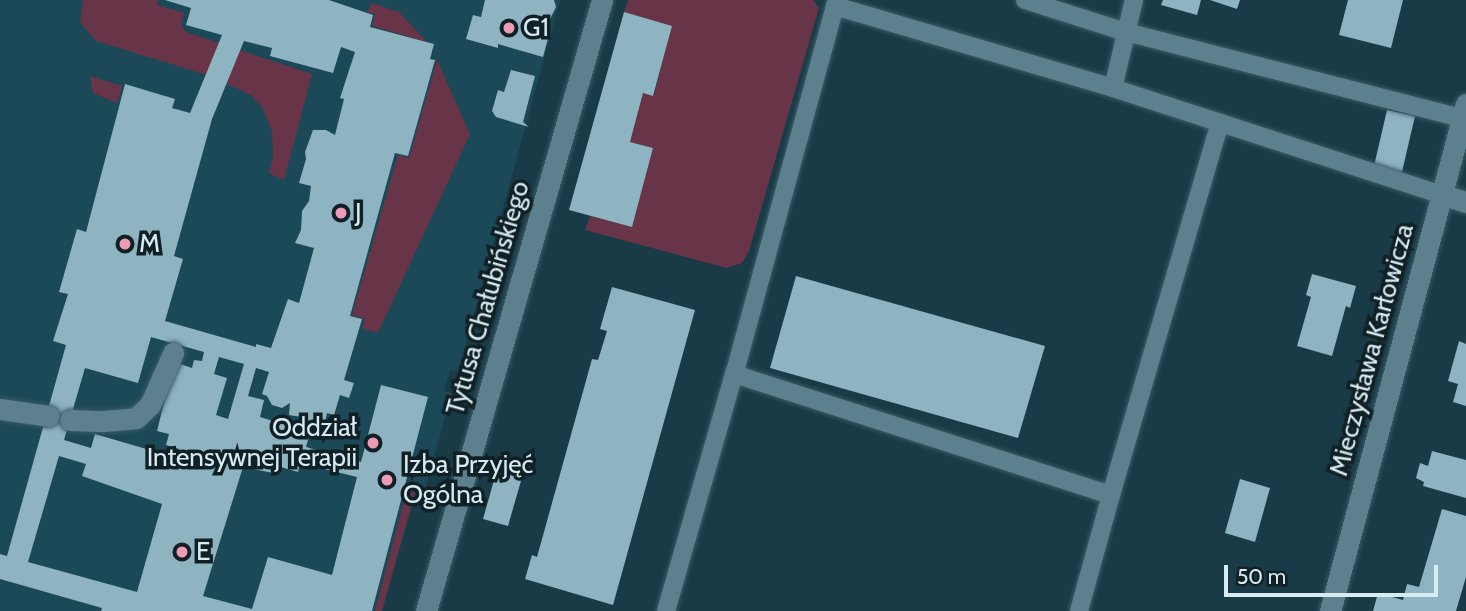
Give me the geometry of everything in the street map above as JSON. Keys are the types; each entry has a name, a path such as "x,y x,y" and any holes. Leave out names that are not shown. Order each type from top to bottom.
{"street":[{"name":"Tytusa Chałubińskiego","path":"426,611 602,0"},
{"name":"Mieczysława Karłowicza","path":"1330,611 1464,111"},
{"path":"1443,195 1466,202"},
{"path":"71,420 136,418 150,405 173,353"},
{"path":"0,409 48,416"}],"lane":[{"path":"1025,0 1126,32 1464,111"},
{"path":"1113,88 1134,0"},
{"path":"666,611 836,3 1113,88 1443,195"},
{"path":"1079,611 1220,123"},
{"path":"734,374 1111,495"}],"shaded area":[{"path":"0,0 560,0 458,372 450,370 444,391 452,393 424,492 416,491 382,611 0,611"},
{"path":"83,0 158,0 157,5 184,13 181,24 186,32 312,74 284,180 269,173 273,156 272,132 263,109 251,95 210,76 96,41 80,22"},
{"path":"628,0 813,0 819,8 749,251 742,263 727,268 585,230 590,216 632,226 653,148 630,142 643,93 654,95 671,27 624,12"},
{"path":"372,3 399,12 427,42 372,26 375,14 367,12"},
{"path":"437,60 470,134 378,333 362,328 365,319 352,315 398,155 409,158"},
{"path":"90,76 122,86 117,103 93,93"},
{"path":"407,490 415,493 382,611 375,611"}],"building":[{"path":"165,0 329,0 373,15 370,27 434,44 430,59 435,60 408,156 395,153 350,316 362,319 344,380 354,383 349,398 340,395 334,415 327,413 325,422 312,425 306,447 361,462 381,385 428,397 372,611 101,611 102,608 0,579 0,554 7,556 66,345 53,341 68,294 59,292 77,229 86,232 125,84 175,99 172,108 190,113 222,35 186,25 191,8","holes":["244,41 272,48 270,56 333,73 341,47 355,52 340,98 344,99 335,135 326,130 313,130 305,152 306,159 299,183 311,186 309,201 302,211 301,230 295,243 314,248 299,303 288,299 271,348 256,344 256,347 165,321 183,259 174,256 212,119","151,337 204,352 202,361 194,360 192,368 174,362 157,431 169,434 166,445 179,449 177,458 95,434 91,448 64,440 85,368 138,383","219,357 244,364 228,419 216,415 227,378 214,374","256,368 269,372 262,394 267,396 272,405 282,408 290,403 289,415 302,417 296,438 290,436 293,427 260,417 264,400 248,396","59,456 86,464 82,476 162,504 137,592 28,562","300,463 357,477 332,575 268,557 252,609 203,596 243,467 279,474 281,467 298,472"]},
{"name":"G1","path":"485,0 554,0 556,7 547,25 550,31 543,57 498,44 498,48 466,39 473,15 481,17"},
{"path":"1163,0 1201,0 1197,15 1161,5"},
{"path":"1210,0 1240,0 1237,9"},
{"path":"1348,0 1403,0 1391,48 1339,35"},
{"path":"624,12 672,26 653,96 643,93 630,142 653,148 632,227 569,210"},
{"path":"511,70 535,76 523,122 529,127 496,117 492,111 498,90 504,92"},
{"path":"1387,110 1415,116 1402,172 1374,166"},
{"path":"1312,274 1356,286 1350,308 1346,306 1332,356 1297,346 1311,297 1306,295"},
{"path":"796,276 1045,346 1018,438 770,368"},
{"path":"612,287 695,310 613,605 525,579 532,555 537,557 592,359 598,360 607,331 600,329"},
{"path":"1459,341 1466,344 1466,406 1453,402 1458,384 1448,381"},
{"path":"1432,451 1466,460 1466,498 1423,486 1424,482 1416,478 1420,463 1428,466"},
{"path":"500,459 525,467 508,526 483,519"},
{"path":"1240,479 1270,488 1255,542 1225,533"},
{"path":"1442,509 1466,516 1466,577 1456,611 1373,611 1378,593 1403,600 1407,584 1419,587"}],"place":[{"name":"G1","path":"509,28"},
{"name":"J","path":"341,213"},
{"name":"M","path":"125,244"},
{"name":"Oddział Intensywnej Terapii","path":"373,443"},
{"name":"Izba Przyjęć Ogólna","path":"387,480"},
{"name":"E","path":"182,552"}]}
